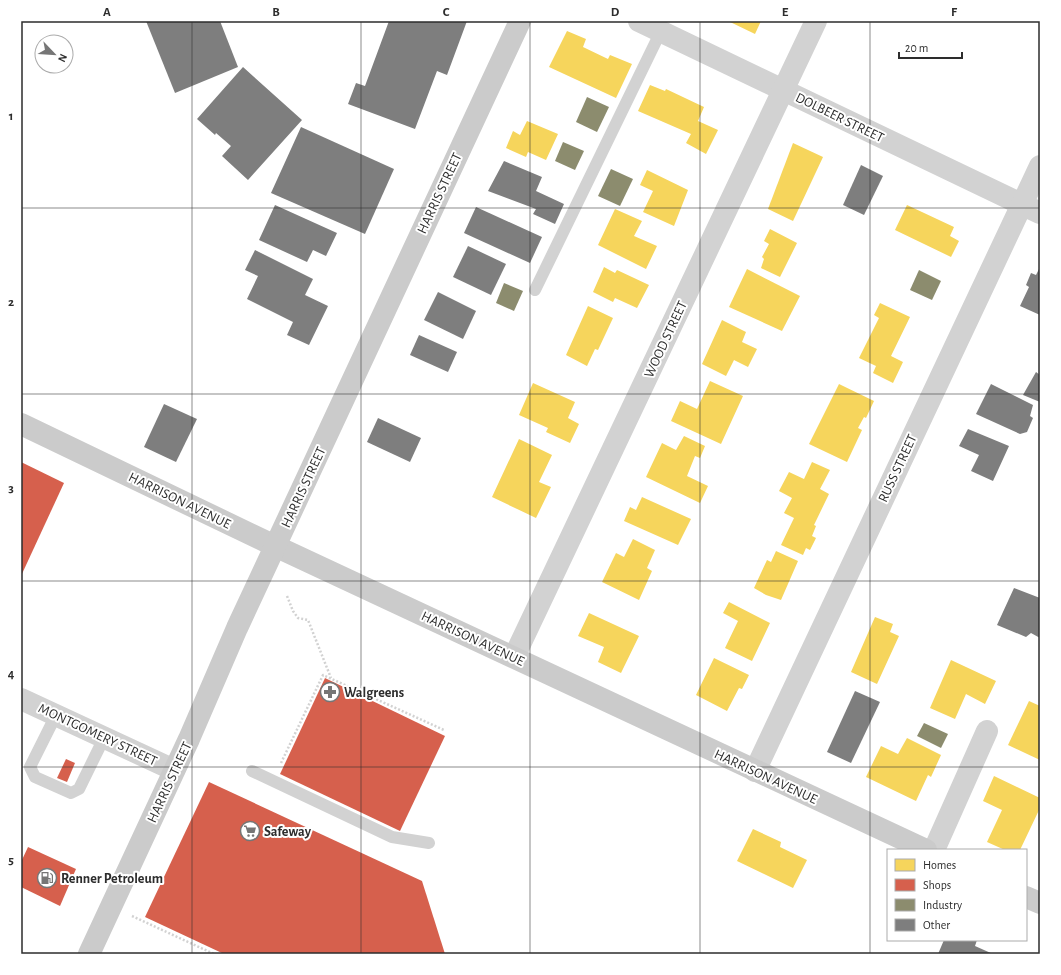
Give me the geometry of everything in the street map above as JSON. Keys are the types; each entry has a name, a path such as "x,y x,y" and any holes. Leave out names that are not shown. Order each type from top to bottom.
{"main road":[{"name":"HARRIS STREET","path":"90,954 237,628 520,21"},
{"name":"HARRISON AVENUE","path":"21,424 275,546 924,849"}],"street":[{"name":"DOLBEER STREET","path":"640,21 1031,208"},
{"name":"WOOD STREET","path":"514,657 816,21"},
{"name":"RUSS STREET","path":"754,770 1031,208 1040,166"},
{"name":"MONTGOMERY STREET","path":"21,699 174,770"},
{"path":"934,849 987,731"}],"lane":[{"path":"535,290 661,31"},
{"path":"56,715 30,767 35,777 71,793 79,789 104,738"},
{"path":"252,771 392,837 429,843"}],"path":[{"path":"287,596 293,611 298,618 308,620 331,679"},
{"path":"281,763 323,675 444,730"},
{"path":"132,916 214,954"}],"building: Homes":[{"path":"728,21 761,21 755,34"},
{"path":"567,31 586,39 583,47 608,59 610,55 632,64 616,98 549,67"},
{"path":"650,85 665,91 666,89 704,107 698,121 718,130 706,154 686,143 691,134 638,111"},
{"path":"527,121 558,134 546,160 528,152 526,157 506,148 513,131 520,135"},
{"path":"793,143 823,157 793,221 768,209"},
{"path":"647,170 688,190 674,226 643,212 653,191 640,185"},
{"path":"907,205 954,227 950,236 959,241 951,257 895,230"},
{"path":"615,209 642,221 634,236 657,246 646,269 598,245"},
{"path":"770,229 797,243 780,277 761,268 764,259 762,257 769,244 764,241"},
{"path":"604,267 615,273 617,270 649,285 637,308 615,298 613,302 593,292"},
{"path":"747,269 800,296 782,331 729,307"},
{"path":"880,303 910,317 891,356 903,362 893,383 873,373 876,366 859,358 879,318 874,315"},
{"path":"588,306 613,318 598,350 595,349 587,366 566,355"},
{"path":"722,320 746,332 742,342 757,349 748,367 734,360 726,376 702,364"},
{"path":"710,381 743,396 721,444 671,421 680,401 697,409"},
{"path":"533,383 575,402 568,418 579,424 570,443 546,432 548,428 519,415"},
{"path":"839,384 874,401 866,418 864,417 858,428 862,430 847,462 809,444"},
{"path":"684,436 705,446 700,458 695,456 687,476 708,486 700,503 646,477 662,443 676,450"},
{"path":"519,439 552,455 539,482 551,487 536,518 492,497"},
{"path":"812,462 830,470 820,489 829,494 814,525 816,526 812,536 816,538 810,550 806,548 803,555 781,545 794,518 784,513 792,498 779,491 789,472 804,479"},
{"path":"642,497 691,519 678,545 624,521 630,507 636,510"},
{"path":"633,539 655,550 647,568 652,571 639,600 602,582 616,553 624,557"},
{"path":"776,551 798,561 781,600 766,595 754,588 767,560 771,562"},
{"path":"729,602 770,623 752,661 725,648 738,621 723,613"},
{"path":"589,613 639,636 621,673 598,662 604,647 578,636"},
{"path":"875,617 893,624 890,632 899,636 877,684 851,672"},
{"path":"714,658 749,675 742,689 739,688 727,711 696,695"},
{"path":"951,660 996,681 985,704 966,694 955,719 930,708"},
{"path":"1029,701 1040,706 1040,760 1008,745"},
{"path":"907,738 941,755 931,777 928,775 916,801 866,777 881,746 898,754"},
{"path":"994,776 1040,798 1040,808 1020,849 1003,849 987,842 1002,810 983,801"},
{"path":"753,829 781,842 780,847 807,860 793,888 737,861"}],"building: Shops":[{"path":"21,462 64,483 21,576"},
{"path":"325,678 445,736 400,831 280,774"},
{"path":"66,759 75,763 67,782 57,778"},
{"name":"Safeway","path":"209,782 422,881 445,954 224,954 145,917"},
{"name":"Renner Petroleum","path":"28,847 76,869 60,906 21,887 21,862"}],"building: Industry":[{"path":"587,97 609,107 597,132 576,122"},
{"path":"563,142 584,151 575,170 555,161"},
{"path":"611,169 633,179 620,206 598,196"},
{"path":"919,270 941,281 932,300 910,290"},
{"path":"504,283 523,291 514,311 496,303"},
{"path":"924,723 948,734 941,748 917,736"}],"building: Other":[{"path":"146,21 220,21 238,67 175,93"},
{"path":"389,21 467,21 447,75 437,71 415,129 348,104 356,83 365,86"},
{"path":"243,67 302,120 248,180 222,156 231,146 216,133 215,135 197,119"},
{"path":"301,127 394,169 365,234 271,193"},
{"path":"504,161 542,177 536,191 564,204 555,224 533,214 536,209 488,191"},
{"path":"861,165 883,176 864,215 843,205"},
{"path":"275,205 337,233 326,256 313,250 307,262 259,240"},
{"path":"476,207 542,237 530,263 464,233"},
{"path":"468,246 506,264 491,295 453,277"},
{"path":"255,250 313,279 305,295 328,306 309,345 287,335 293,322 247,299 258,276 245,270"},
{"path":"1040,267 1040,315 1020,306 1029,287 1026,285 1031,273 1036,275"},
{"path":"438,292 476,311 463,339 424,320"},
{"path":"419,335 457,352 448,372 410,355"},
{"path":"1036,372 1040,375 1040,402 1023,395"},
{"path":"991,384 1033,405 1030,416 1033,418 1027,432 1020,434 976,414"},
{"path":"164,404 197,419 176,462 144,447"},
{"path":"378,418 421,438 410,462 367,442"},
{"path":"968,429 1009,446 993,481 971,471 979,455 959,446"},
{"path":"1014,588 1040,598 1040,638 1031,633 1026,637 997,625"},
{"path":"855,691 880,702 851,763 827,752"},
{"path":"944,941 977,941 975,946 993,954 938,954"}],"place":[{"name":"Walgreens","path":"330,692"},
{"name":"Safeway","path":"250,831"},
{"name":"Renner Petroleum","path":"47,878"}]}
